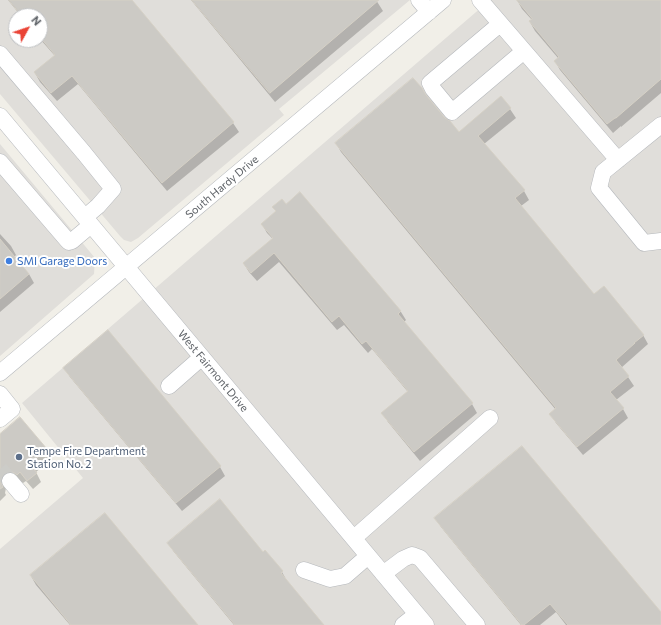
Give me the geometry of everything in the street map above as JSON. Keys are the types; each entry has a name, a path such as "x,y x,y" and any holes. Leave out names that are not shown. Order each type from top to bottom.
{"street":[{"name":"South Hardy Drive","path":"0,373 126,267 424,6 443,0"},
{"path":"480,0 618,160"},
{"path":"500,24 430,83 433,89 452,112 524,51"},
{"path":"0,54 113,189 98,206 88,221 69,242 0,162"},
{"name":"West Fairmont Drive","path":"0,116 421,619"},
{"path":"661,126 603,172 599,188 644,243 661,241"},
{"path":"169,386 202,357"},
{"path":"0,394 12,409 0,419"},
{"path":"354,538 490,418"},
{"path":"10,481 20,494"},
{"path":"383,574 403,559 412,555 420,558 477,625"},
{"path":"304,570 330,579 345,576 368,556"},
{"path":"403,625 421,619"}],"shaded area":[{"path":"0,0 410,0 279,109 284,115 138,238 131,242 124,240 0,94"},
{"path":"490,0 661,0 661,625 0,625 0,549 83,478 22,403"},
{"path":"0,144 95,258 94,274 0,356"}],"building":[{"path":"9,0 132,0 234,122 162,183 72,76 51,93 34,72 55,55 48,47 48,8 16,8"},
{"path":"192,0 379,0 270,93"},
{"path":"517,0 661,0 661,79 607,124 554,61 559,57 529,21 532,19"},
{"path":"413,78 445,118 450,121 459,132 501,96 511,108 478,136 525,190 515,198 594,294 604,286 644,335 616,360 629,376 610,392 624,408 577,447 549,414 556,408 335,143"},
{"path":"300,192 401,311 398,314 473,403 414,452 381,413 408,391 366,341 362,344 339,316 332,322 274,253 251,273 243,263 273,238 261,224 276,211 272,207 282,199 286,204"},
{"name":"SMI Garage Doors","path":"0,239 29,274 0,299"},
{"path":"108,330 221,466 176,503 63,368"},
{"name":"Tempe Fire Department Station No. 2","path":"20,417 47,449 30,464 37,473 27,481 20,472 17,475 13,472 8,472 1,477 3,487 0,489 0,434"},
{"path":"522,446 661,612 661,625 568,625 550,604 522,625 434,518"},
{"path":"220,499 263,552 265,550 283,571 281,573 324,625 235,625 167,543"},
{"path":"105,513 198,625 71,625 30,575"}],"tunnel":[{"path":"0,469 10,481"}],"place":[{"name":"SMI Garage Doors","path":"9,261"},
{"name":"Tempe Fire Department Station No. 2","path":"19,457"}]}
